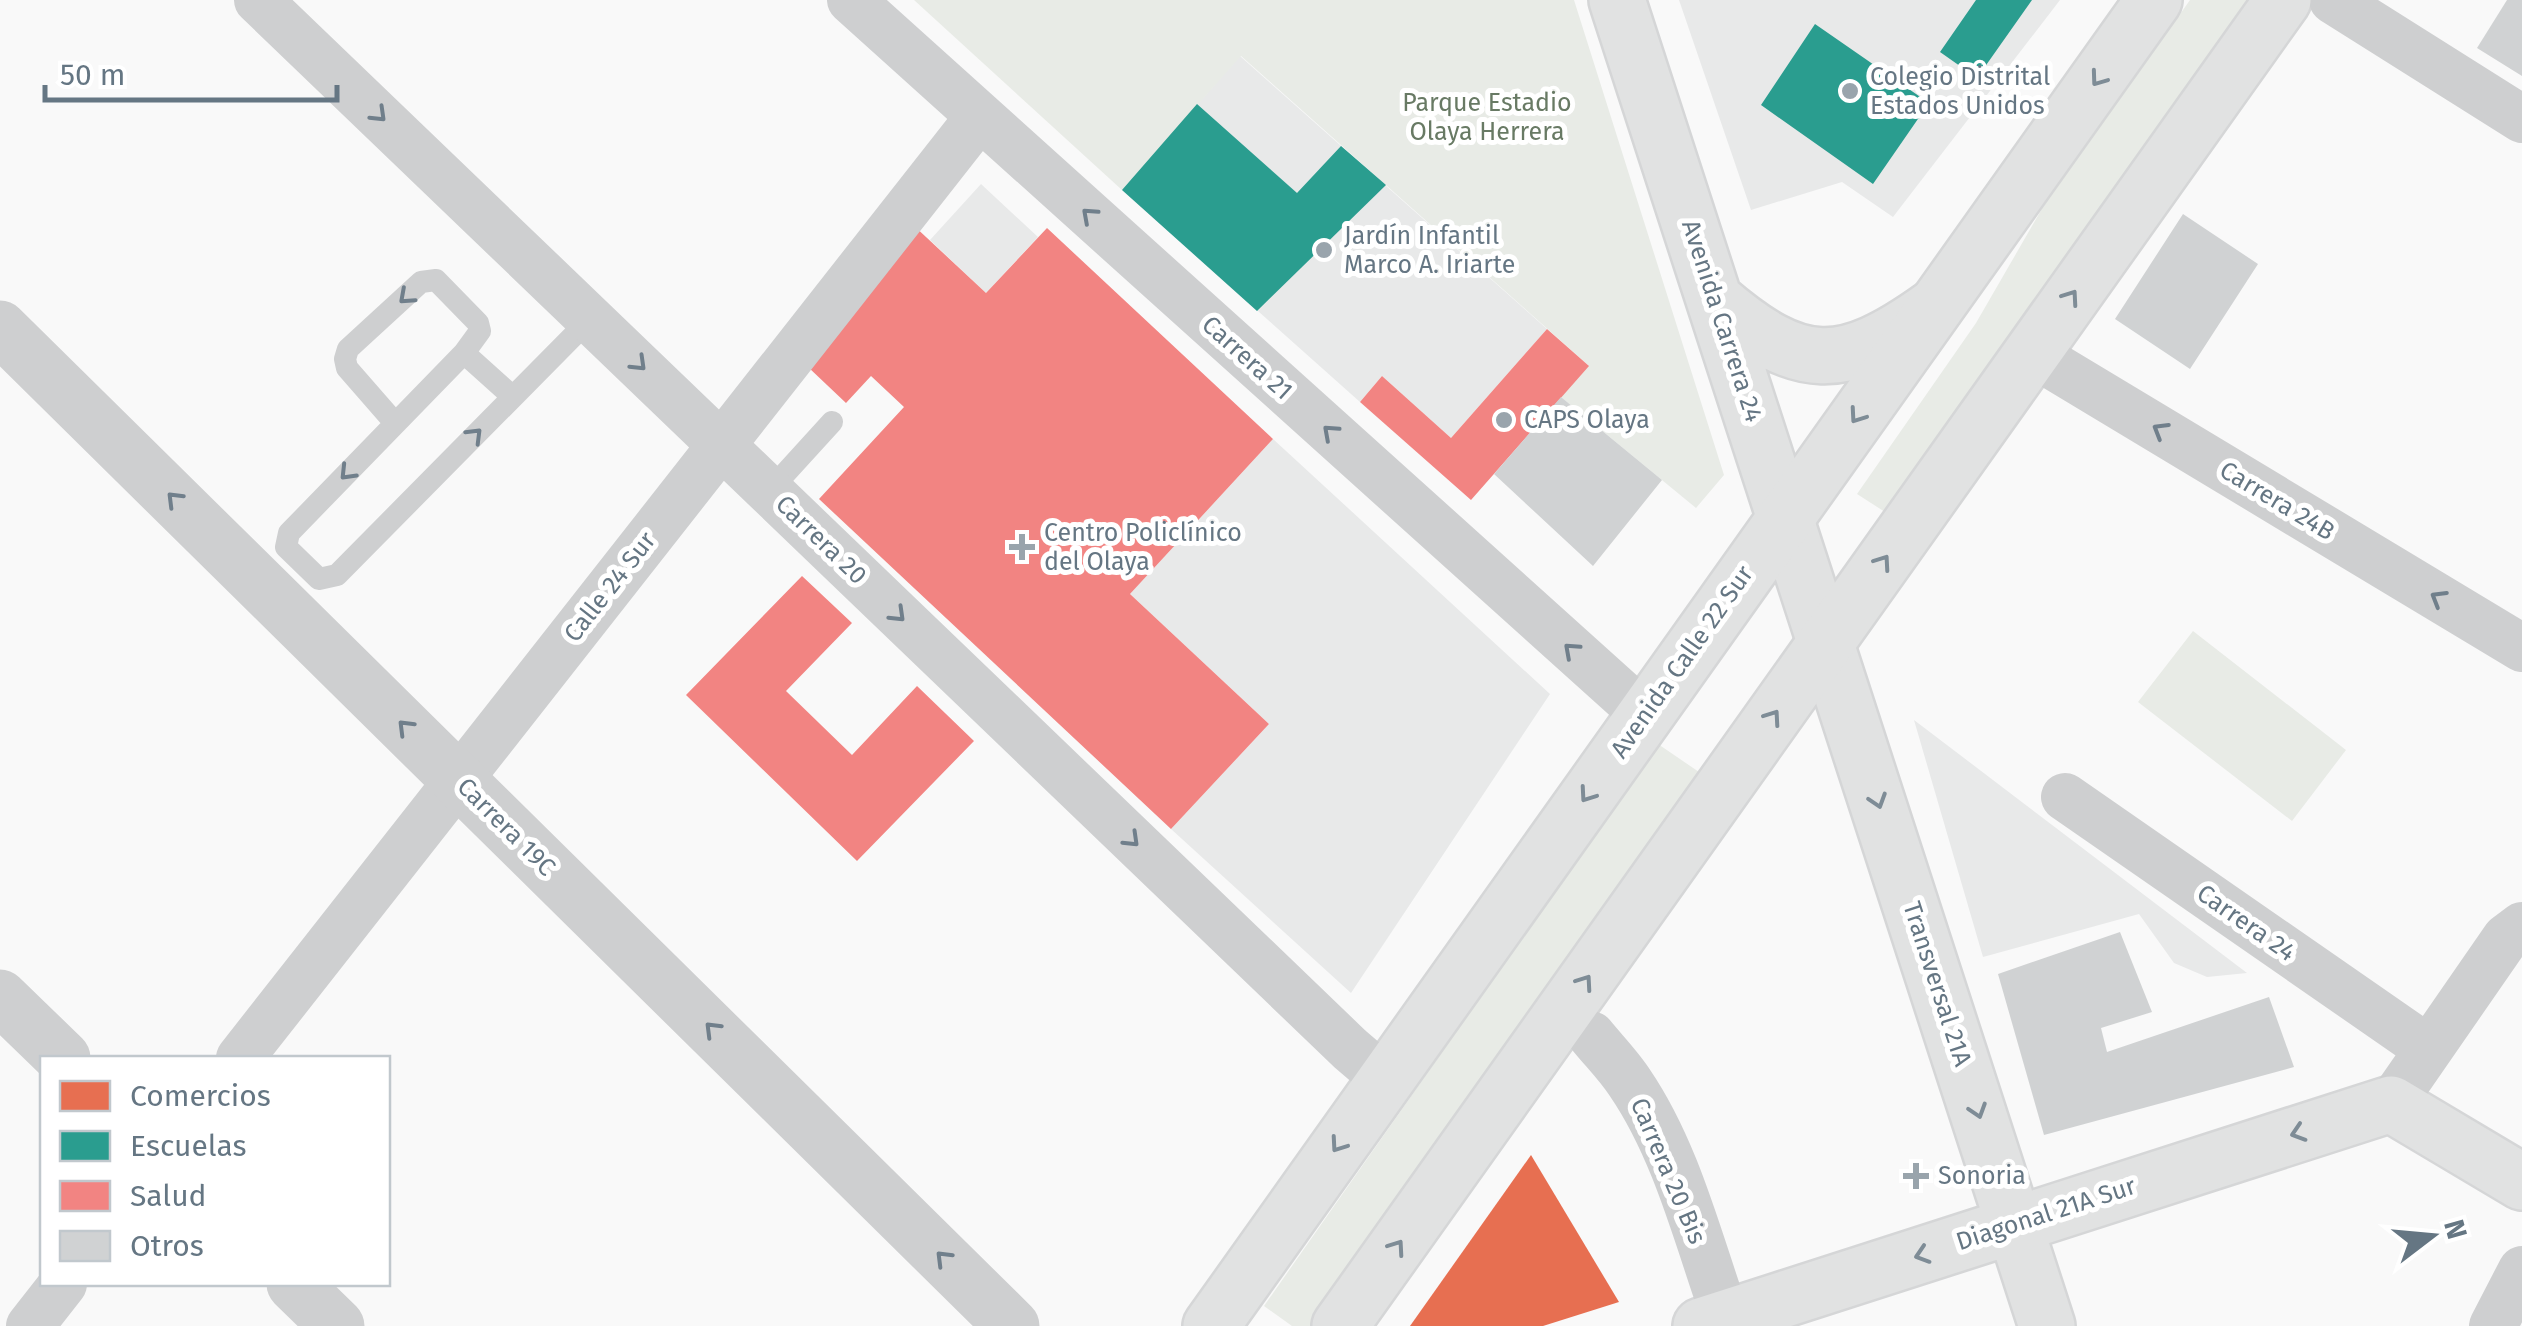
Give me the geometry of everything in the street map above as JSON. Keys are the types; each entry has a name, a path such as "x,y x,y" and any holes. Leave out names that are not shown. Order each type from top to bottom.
{"main road":[{"name":"Avenida Carrera 24","path":"1617,0 1827,642"},
{"name":"Avenida Calle 22 Sur","path":"1211,1326 2154,0"},
{"path":"1340,1326 2283,0"},
{"path":"1715,300 1769,342 1796,352 1830,356 1892,338 1933,308"},
{"name":"Transversal 21A","path":"1827,642 2047,1326"},
{"path":"2391,1104 2522,1182"},
{"name":"Diagonal 21A Sur","path":"1713,1322 2391,1104"}],"street":[{"name":"Carrera 20","path":"258,0 1385,1079"},
{"name":"Carrera 21","path":"851,0 1644,714"},
{"path":"2333,0 2522,118"},
{"name":"Calle 24 Sur","path":"242,1056 980,116"},
{"name":"Carrera 19C","path":"0,328 1012,1326"},
{"name":"Carrera 24B","path":"2032,353 2522,648"},
{"name":"Carrera 24","path":"2065,797 2427,1048"},
{"path":"2391,1104 2506,938 2522,926"},
{"path":"0,997 61,1056"},
{"name":"Carrera 20 Bis","path":"1591,1035 1630,1082 1677,1179 1713,1322"},
{"path":"2493,1326 2522,1270"},
{"path":"30,1326 62,1286"},
{"path":"296,1286 337,1326"}],"lane":[{"path":"395,423 347,368 345,359 348,349 422,282 436,280 478,323 478,337 285,539 286,547 319,579 337,575 591,318"},
{"path":"464,353 513,397"},
{"path":"770,490 832,422"}],"shaded area":[{"name":"Colegio Distrital Estados Unidos","path":"1679,0 2060,0 1893,217 1842,182 1751,210"},
{"name":"Jardín Infantil Marco A. Iriarte","path":"1240,56 1547,329 1451,438 1382,376 1360,402 1122,190"},
{"path":"981,184 1038,237 986,293 930,240"},
{"path":"1273,439 1550,694 1351,993 1171,829 1269,724 1130,594"},
{"path":"1914,720 2247,973 2207,977 2174,963 2139,914 1983,957"}],"green space":[{"name":"Parque Estadio Olaya Herrera","path":"914,0 1574,0 1724,475 1696,508 1561,397 1588,365 1241,56 1122,190"},
{"path":"2190,0 2247,0 1885,512 1857,494 1976,323 2043,207"},
{"path":"2193,631 2346,750 2292,821 2138,702"},
{"path":"1658,744 1699,772 1311,1326 1292,1326 1264,1306"}],"building: Comercios":[{"path":"1531,1155 1619,1302 1543,1326 1410,1326"}],"building: Escuelas":[{"path":"1976,0 2032,0 1977,78 1940,52"},
{"path":"1815,24 1929,103 1873,184 1761,105"},
{"path":"1197,104 1297,193 1341,146 1386,185 1257,311 1122,190"}],"building: Salud":[{"name":"Centro Policlínico del Olaya","path":"911,223 986,293 1047,228 1273,439 1130,594 1269,724 1171,829 819,499 904,407 871,376 846,403 808,367"},
{"name":"CAPS Olaya","path":"1547,329 1589,366 1471,500 1360,402 1382,376 1451,438"},
{"path":"802,576 852,623 786,691 852,755 917,686 974,741 857,861 686,695"}],"building: Otros":[{"path":"2507,0 2522,0 2522,76 2477,48"},
{"path":"2183,214 2258,264 2190,369 2115,319"},
{"path":"1561,397 1662,480 1593,566 1494,474"},
{"path":"2120,932 2152,1012 2101,1028 2107,1052 2269,997 2294,1067 2044,1135 1998,974"}],"place":[{"name":"Colegio Distrital Estados Unidos","path":"1850,91"},
{"name":"Jardín Infantil Marco A. Iriarte","path":"1324,250"},
{"name":"CAPS Olaya","path":"1504,420"},
{"name":"Centro Policlínico del Olaya","path":"1022,547"},
{"name":"Sonoria","path":"1916,1176"}]}
